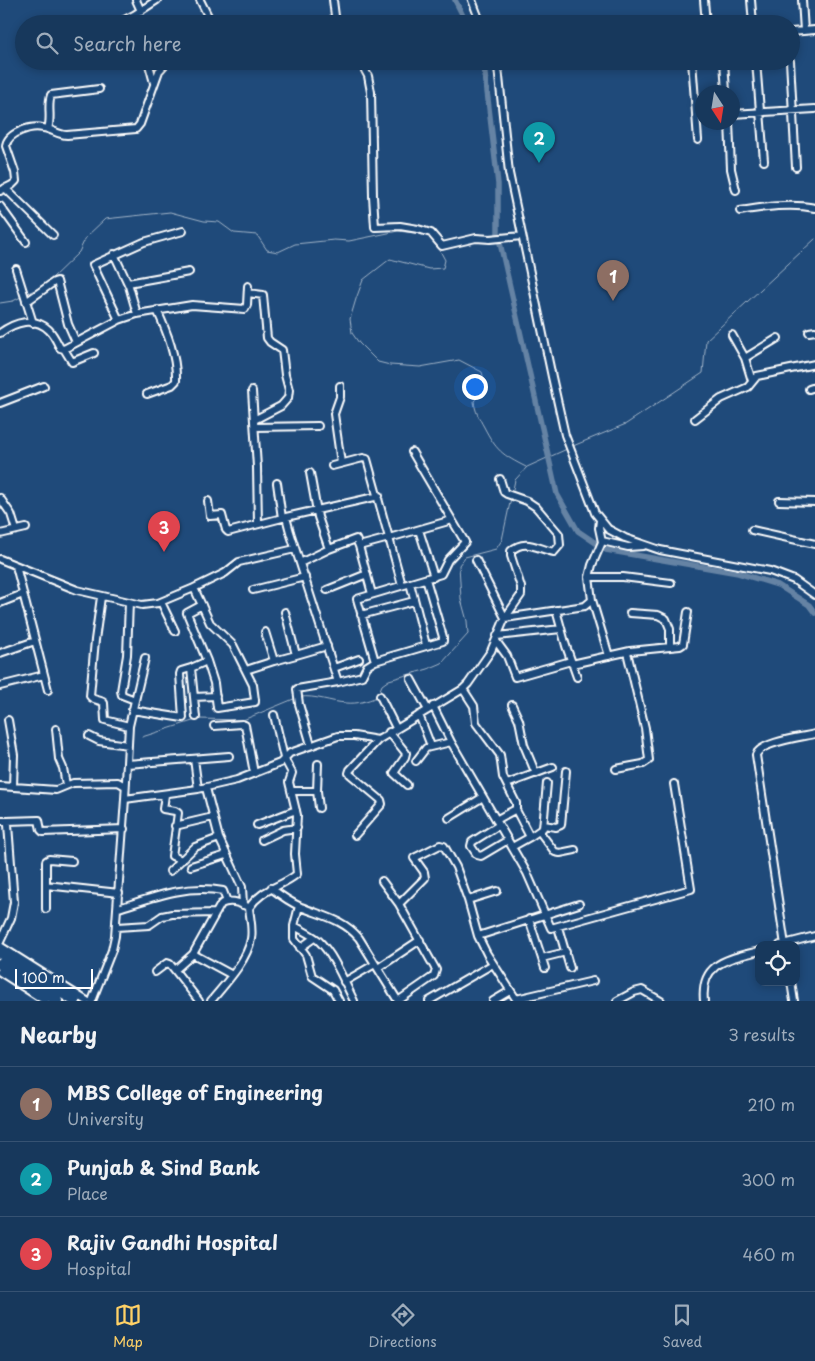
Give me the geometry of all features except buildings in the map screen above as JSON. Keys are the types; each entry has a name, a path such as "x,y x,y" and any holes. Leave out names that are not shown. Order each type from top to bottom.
{"highway":[{"path":"0,953 75,1001"},
{"path":"0,964 57,1001"}],"street":[{"path":"136,0 141,11"},
{"path":"134,15 157,0"},
{"path":"200,0 208,15"},
{"path":"333,0 335,15"},
{"path":"472,0 478,15"},
{"path":"704,0 705,15"},
{"path":"752,0 753,15"},
{"path":"802,0 804,31"},
{"path":"800,31 815,30"},
{"path":"150,70 154,83"},
{"path":"53,235 2,190 16,181 15,172 6,146 8,140 18,132 36,128 48,129 67,135 136,129 140,124 160,70"},
{"path":"365,70 368,76 370,92 375,227 400,226 418,229 431,234 442,246 476,238 490,239 522,236"},
{"path":"498,70 509,172 564,435 600,520 615,534 646,546 770,571 794,580 815,595"},
{"path":"693,70 698,140"},
{"path":"725,70 726,85"},
{"path":"757,70 764,161"},
{"path":"790,70 796,167"},
{"path":"48,129 50,121 49,99 51,95 99,88"},
{"path":"740,114 815,109"},
{"path":"730,130 732,169 736,190"},
{"path":"0,206 26,242"},
{"path":"740,211 765,207 798,206 815,208"},
{"path":"119,320 93,266 94,263 144,242 184,231"},
{"path":"114,254 128,283 137,314"},
{"path":"16,268 33,323"},
{"path":"128,283 190,272"},
{"path":"25,298 57,281 68,324 76,342"},
{"path":"64,348 119,320 137,314 192,305 245,309 248,306 248,290 263,295 267,338 282,350 289,390 288,398 281,406 254,420"},
{"path":"147,394 172,385 176,381 172,348 157,310"},
{"path":"0,333 24,321 49,330 60,348 64,348 72,362 94,353"},
{"path":"732,335 745,358 752,381"},
{"path":"745,358 778,338"},
{"path":"695,419 724,397 745,388 756,377 815,364"},
{"path":"0,403 44,386"},
{"path":"340,386 339,400 334,414 341,463"},
{"path":"252,391 257,467 258,524"},
{"path":"255,428 318,426"},
{"path":"376,661 357,598 441,574 448,560 465,542 412,452"},
{"path":"332,466 363,458 368,459 402,585"},
{"path":"310,473 316,511 329,549"},
{"path":"355,834 382,804 380,800 349,773 350,770 378,740 389,732 464,689 491,651 505,618 517,602 521,592 511,551 520,545 528,544 554,552 558,548 560,540 557,531 536,507 506,494 500,479"},
{"path":"277,483 284,517 338,682"},
{"path":"208,501 210,516 222,515 226,532 378,496"},
{"path":"0,498 11,514 16,530"},
{"path":"779,501 815,502"},
{"path":"359,546 452,520"},
{"path":"600,520 599,528 602,542 589,576 592,600 609,656"},
{"path":"0,534 26,528"},
{"path":"419,530 434,577"},
{"path":"752,530 815,544"},
{"path":"300,563 356,539 372,594"},
{"path":"602,542 628,547 646,546"},
{"path":"0,559 77,590 102,597 147,605 161,602 194,588 225,573 243,561 295,549"},
{"path":"476,560 505,618"},
{"path":"16,566 48,690"},
{"path":"327,590 367,574"},
{"path":"589,576 644,579 672,583"},
{"path":"254,590 305,577"},
{"path":"311,745 297,689 362,676 367,666 376,661 443,640 426,579"},
{"path":"410,584 426,646"},
{"path":"194,588 202,605 210,623 233,645 253,684 255,702 218,708 214,683 207,661 187,613 202,605"},
{"path":"0,603 24,594"},
{"path":"102,597 94,646 90,696 104,703 104,720 129,726"},
{"path":"505,618 585,606 592,600"},
{"path":"361,615 414,601"},
{"path":"128,602 128,648 121,693 135,700"},
{"path":"161,602 175,631"},
{"path":"556,610 577,677"},
{"path":"285,612 296,655"},
{"path":"630,612 658,615 666,619 670,628 670,647"},
{"path":"497,639 515,677 572,662 627,652 678,647 683,644 688,612"},
{"path":"497,639 561,629"},
{"path":"265,632 274,661"},
{"path":"0,652 36,641"},
{"path":"246,670 327,646"},
{"path":"616,768 643,764 649,757 645,728 627,652"},
{"path":"92,1001 112,950 117,927 129,726 145,658"},
{"path":"334,668 359,659"},
{"path":"132,710 183,718 181,671 207,661"},
{"path":"191,668 196,717"},
{"path":"0,686 44,675"},
{"path":"411,679 451,742 527,873 551,928 691,889 674,784"},
{"path":"464,689 474,706 476,724 500,755 503,775 516,804 516,809 530,837"},
{"path":"194,697 216,696"},
{"path":"380,696 396,728"},
{"path":"512,704 536,774"},
{"path":"246,906 271,888 295,876 297,828 296,810 289,782 292,772 284,758 274,715"},
{"path":"419,715 431,746"},
{"path":"8,720 15,760 13,787"},
{"path":"214,726 246,725 254,773"},
{"path":"56,729 59,759 63,768 66,786"},
{"path":"389,732 406,753 394,773 407,785"},
{"path":"783,941 756,761 757,752 768,745 815,734"},
{"path":"125,799 206,788 237,780 280,763 290,753 341,735 378,740"},
{"path":"89,736 99,741 128,741"},
{"path":"416,762 423,751 431,746 451,742"},
{"path":"126,764 229,756"},
{"path":"194,759 198,789"},
{"path":"318,764 317,792 319,808"},
{"path":"507,784 553,767"},
{"path":"512,847 542,828 561,825 566,770"},
{"path":"0,786 56,790 73,783 118,782 125,786"},
{"path":"547,783 542,828 555,852 575,850"},
{"path":"206,788 219,838 241,884 252,926 251,940 245,954 232,975 211,1001"},
{"path":"291,791 317,792"},
{"path":"165,794 163,809 177,812 172,856 182,860"},
{"path":"449,818 483,798"},
{"path":"508,840 481,856 475,853 471,846 472,842 516,809"},
{"path":"257,825 296,810"},
{"path":"175,826 213,817"},
{"path":"3,821 39,820 41,830 44,832 124,829"},
{"path":"0,942 12,918 14,902 8,825 3,821"},
{"path":"262,840 283,830 297,828"},
{"path":"170,871 195,846 219,838"},
{"path":"399,904 425,878 424,872 414,858 440,845 444,846 456,867 478,936 514,998 518,999 593,981"},
{"path":"191,866 226,855"},
{"path":"46,909 45,863 47,859 72,861"},
{"path":"271,888 299,906 332,917 347,926 359,938 398,1001 436,973 435,967 399,904 382,882"},
{"path":"46,885 119,893"},
{"path":"118,908 161,894 189,889 223,890 226,902"},
{"path":"468,900 497,891"},
{"path":"175,970 193,954 221,904 226,902 246,906"},
{"path":"478,936 579,904"},
{"path":"299,906 294,926 294,939 307,958 312,976 333,990 339,1001"},
{"path":"117,927 145,926 162,916 172,914 216,913"},
{"path":"529,919 545,968"},
{"path":"294,926 314,938 329,955 354,1001"},
{"path":"558,927 570,968"},
{"path":"795,941 815,936"},
{"path":"300,948 314,938"},
{"path":"344,982 377,966 420,940"},
{"path":"0,946 87,1001"},
{"path":"542,958 566,952"},
{"path":"704,1001 707,976 714,967 724,961 755,952"},
{"path":"193,954 232,975"},
{"path":"155,972 167,963 170,964 199,1001"},
{"path":"429,1001 493,964"},
{"path":"0,972 45,1001"},
{"path":"792,986 794,1001"},
{"path":"617,1001 642,990 661,1001"},
{"path":"493,1001 510,991"}],"waterway":[{"path":"455,0 462,15"},
{"path":"484,70 498,184 498,234 557,494 578,531 606,550 738,573 778,585 809,605 815,613"},
{"path":"48,282 79,252 86,237 105,219 170,212 204,221 219,222 234,233 257,235 267,250 278,252 295,244 334,240 349,241 398,231 423,234"},
{"path":"573,446 626,424 703,373 706,340 815,239"},
{"path":"437,245 445,260 443,268 429,269 390,259 363,280 350,319 352,333 378,362 390,365 420,367 459,360 482,372 483,388 474,401 479,417 492,441 501,451 526,467"},
{"path":"26,294 43,286"},
{"path":"0,303 13,301 23,296"},
{"path":"512,494 515,480 527,467 567,449"},
{"path":"300,697 312,697 346,703 362,702 377,697 382,685 389,680 442,663 468,634 467,621 461,599 459,565 465,557 496,549 502,540 511,498"},
{"path":"142,737 199,719 243,720 296,698"}],"place":[{"name":"Punjab & Sind Bank","path":"539,163"},
{"name":"MBS College of Engineering","path":"613,301"},
{"name":"Rajiv Gandhi Hospital","path":"164,552"}]}
